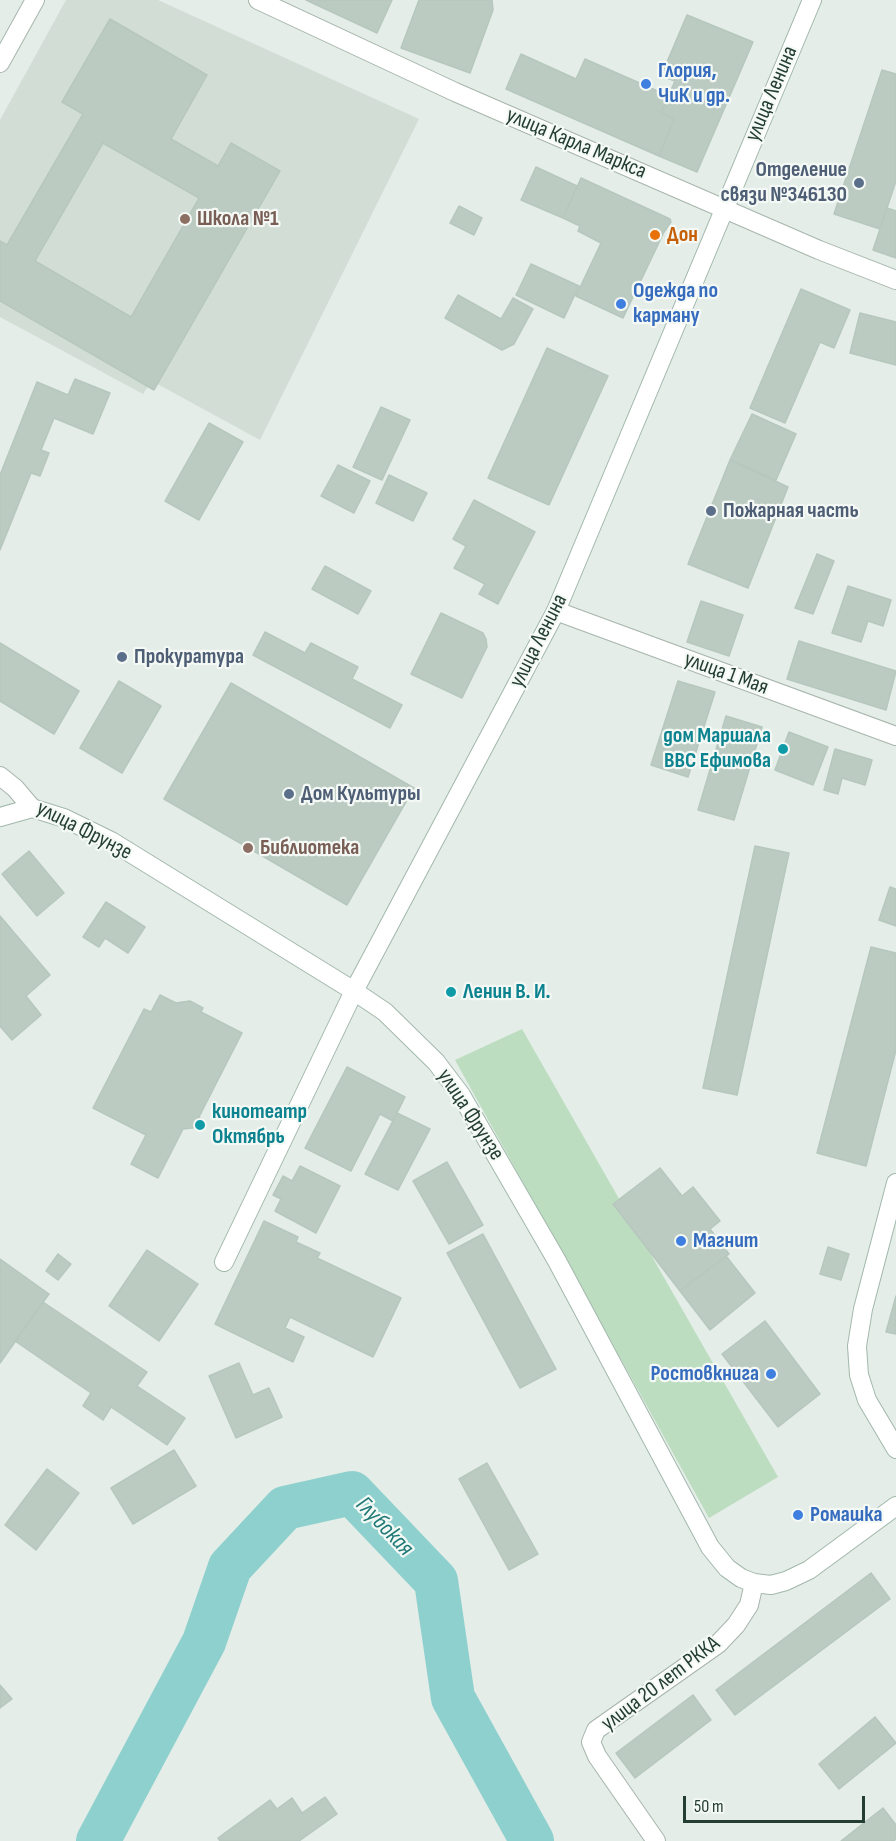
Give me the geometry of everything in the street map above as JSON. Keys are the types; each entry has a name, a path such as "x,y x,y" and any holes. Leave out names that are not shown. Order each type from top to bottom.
{"street":[{"path":"0,63 34,0"},
{"name":"улица Карла Маркса","path":"258,0 455,92 819,250 896,280"},
{"name":"улица Ленина","path":"224,1262 354,991 556,611 812,0"},
{"name":"улица 1 Мая","path":"556,611 896,736"},
{"name":"улица Фрунзе","path":"0,776 15,788 32,808 64,818 111,841 354,991 385,1012 436,1062 461,1095 557,1261 710,1547 726,1568 754,1583"},
{"path":"0,817 32,808"},
{"path":"896,1183 863,1309 858,1346 859,1375 867,1400 896,1449"},
{"path":"754,1583 778,1583 809,1570 896,1506"},
{"name":"улица 20 лет РККА","path":"656,1841 597,1756 591,1742 596,1730 718,1644 736,1625 749,1605 754,1583"}],"shaded area":[{"name":"Школа №1","path":"66,0 158,0 419,119 260,440 152,381 143,394 0,317 0,120"}],"green space":[{"path":"522,1029 778,1477 709,1518 455,1060"}],"building":[{"path":"306,0 392,0 377,33"},
{"path":"419,0 492,0 493,10 470,73 401,48"},
{"path":"687,15 753,42 697,172 659,156 674,119 661,113 675,81 661,76"},
{"path":"110,19 207,75 171,139 218,166 231,143 280,171 154,390 0,301 0,241 7,245 83,114 62,102","holes":["103,143 199,198 131,317 35,261"]},
{"path":"521,54 576,79 585,59 669,96 661,113 674,119 659,156 506,89"},
{"path":"882,70 896,74 896,181 880,229 834,214"},
{"path":"536,167 577,186 563,218 521,200"},
{"path":"581,178 670,219 671,222 623,318 576,296 601,243 578,231 580,226 563,218"},
{"path":"459,206 482,218 474,235 450,223"},
{"path":"887,208 896,211 896,258 873,250"},
{"path":"531,264 579,286 564,318 516,295"},
{"path":"801,289 850,310 834,348 820,342 785,423 750,408"},
{"path":"458,295 501,319 513,298 533,309 514,344 502,350 445,318"},
{"path":"860,313 896,322 896,365 850,353"},
{"path":"547,348 608,376 549,505 488,478"},
{"path":"75,379 110,393 93,434 54,418 41,450 49,453 40,476 31,473 0,550 0,475 37,382 68,395"},
{"path":"381,407 410,420 382,480 353,467"},
{"path":"752,414 796,434 776,480 730,460"},
{"path":"209,423 243,442 199,520 165,501"},
{"path":"730,460 788,487 748,588 688,564"},
{"path":"338,465 370,481 354,513 321,496"},
{"path":"389,475 427,493 413,521 376,503"},
{"path":"474,500 535,532 498,604 479,594 485,584 454,568 466,546 453,539"},
{"path":"817,554 834,561 813,614 795,608"},
{"path":"325,566 371,591 358,614 312,589"},
{"path":"848,586 891,600 883,626 868,621 861,642 832,633"},
{"path":"701,601 743,615 729,656 687,642"},
{"path":"441,613 483,633 486,639 487,647 462,698 411,674"},
{"path":"265,632 305,653 311,643 358,667 352,679 402,705 390,728 253,655"},
{"path":"799,641 896,671 886,710 787,679"},
{"path":"0,643 79,691 54,734 0,701"},
{"path":"119,681 161,706 122,773 80,748"},
{"path":"678,681 715,692 688,777 651,765"},
{"name":"Дом Культуры","path":"231,683 414,788 347,905 164,799"},
{"path":"726,716 762,727 734,820 698,810"},
{"path":"789,732 828,747 813,785 775,770"},
{"path":"835,749 872,760 865,785 842,778 838,794 824,790"},
{"path":"755,846 789,853 737,1095 703,1088"},
{"path":"29,851 64,893 37,916 2,874"},
{"path":"890,887 896,889 896,926 879,920"},
{"path":"106,902 145,927 128,953 105,938 99,947 83,937"},
{"path":"0,916 50,975 26,996 41,1015 12,1040 0,1026"},
{"path":"871,947 896,953 896,1050 866,1166 817,1153"},
{"path":"160,995 176,1003 190,1001 203,1008 201,1012 242,1033 199,1117 204,1123 201,1127 183,1129 158,1178 131,1164 146,1135 93,1108 144,1009 151,1012"},
{"path":"347,1067 405,1097 393,1121 380,1114 351,1171 305,1148"},
{"path":"397,1113 430,1129 398,1190 365,1174"},
{"path":"447,1162 483,1225 449,1244 413,1181"},
{"path":"300,1166 340,1186 316,1233 275,1211 281,1199 273,1195 283,1176 292,1181"},
{"name":"Магнит","path":"660,1168 682,1196 693,1187 720,1221 710,1229 729,1254 680,1291 613,1204"},
{"path":"264,1221 298,1237 296,1242 320,1253 317,1258 401,1298 373,1357 290,1317 285,1328 304,1337 293,1362 215,1324"},
{"path":"483,1234 556,1369 520,1388 447,1253"},
{"path":"828,1247 849,1254 841,1280 820,1274"},
{"path":"147,1250 198,1284 159,1341 109,1306"},
{"path":"58,1254 71,1264 58,1280 46,1271"},
{"path":"726,1256 755,1293 710,1330 680,1291"},
{"path":"0,1259 49,1294 0,1363"},
{"path":"896,1296 896,1334 886,1332"},
{"path":"43,1302 147,1372 137,1386 185,1418 167,1445 111,1407 103,1420 83,1406 91,1393 15,1341"},
{"name":"Ростовкнига","path":"765,1321 820,1394 778,1427 722,1354"},
{"path":"239,1363 253,1395 269,1388 282,1417 236,1438 209,1376"},
{"path":"174,1450 196,1486 133,1524 111,1488"},
{"path":"487,1463 538,1554 509,1570 459,1479"},
{"path":"47,1469 79,1493 36,1550 5,1525"},
{"path":"871,1573 890,1599 735,1715 716,1690"},
{"path":"0,1685 12,1699 0,1708"},
{"path":"693,1695 711,1720 635,1778 616,1753"},
{"path":"875,1717 896,1743 839,1789 819,1764"},
{"path":"325,1797 337,1814 299,1841 220,1841 218,1838 270,1800 277,1809 292,1798 302,1813"},
{"path":"883,1808 896,1825 896,1839 893,1841 841,1841"}],"waterway":[{"name":"Глубокая","path":"98,1841 204,1642 230,1567 285,1508 352,1493 436,1581 453,1698 532,1841"}],"place":[{"name":"Глория, ЧиК и др.","path":"646,84"},
{"name":"Отделение связи №346130","path":"859,183"},
{"name":"Школа №1","path":"185,219"},
{"name":"Дон","path":"655,235"},
{"name":"Одежда по карману","path":"621,304"},
{"name":"Пожарная часть","path":"711,511"},
{"name":"Прокуратура","path":"122,657"},
{"name":"дом Маршала ВВС Ефимова","path":"783,749"},
{"name":"Дом Культуры","path":"289,794"},
{"name":"Библиотека","path":"248,848"},
{"name":"Ленин В. И.","path":"451,992"},
{"name":"кинотеатр Октябрь","path":"200,1125"},
{"name":"Магнит","path":"681,1241"},
{"name":"Ростовкнига","path":"771,1374"},
{"name":"Ромашка","path":"798,1515"}]}
